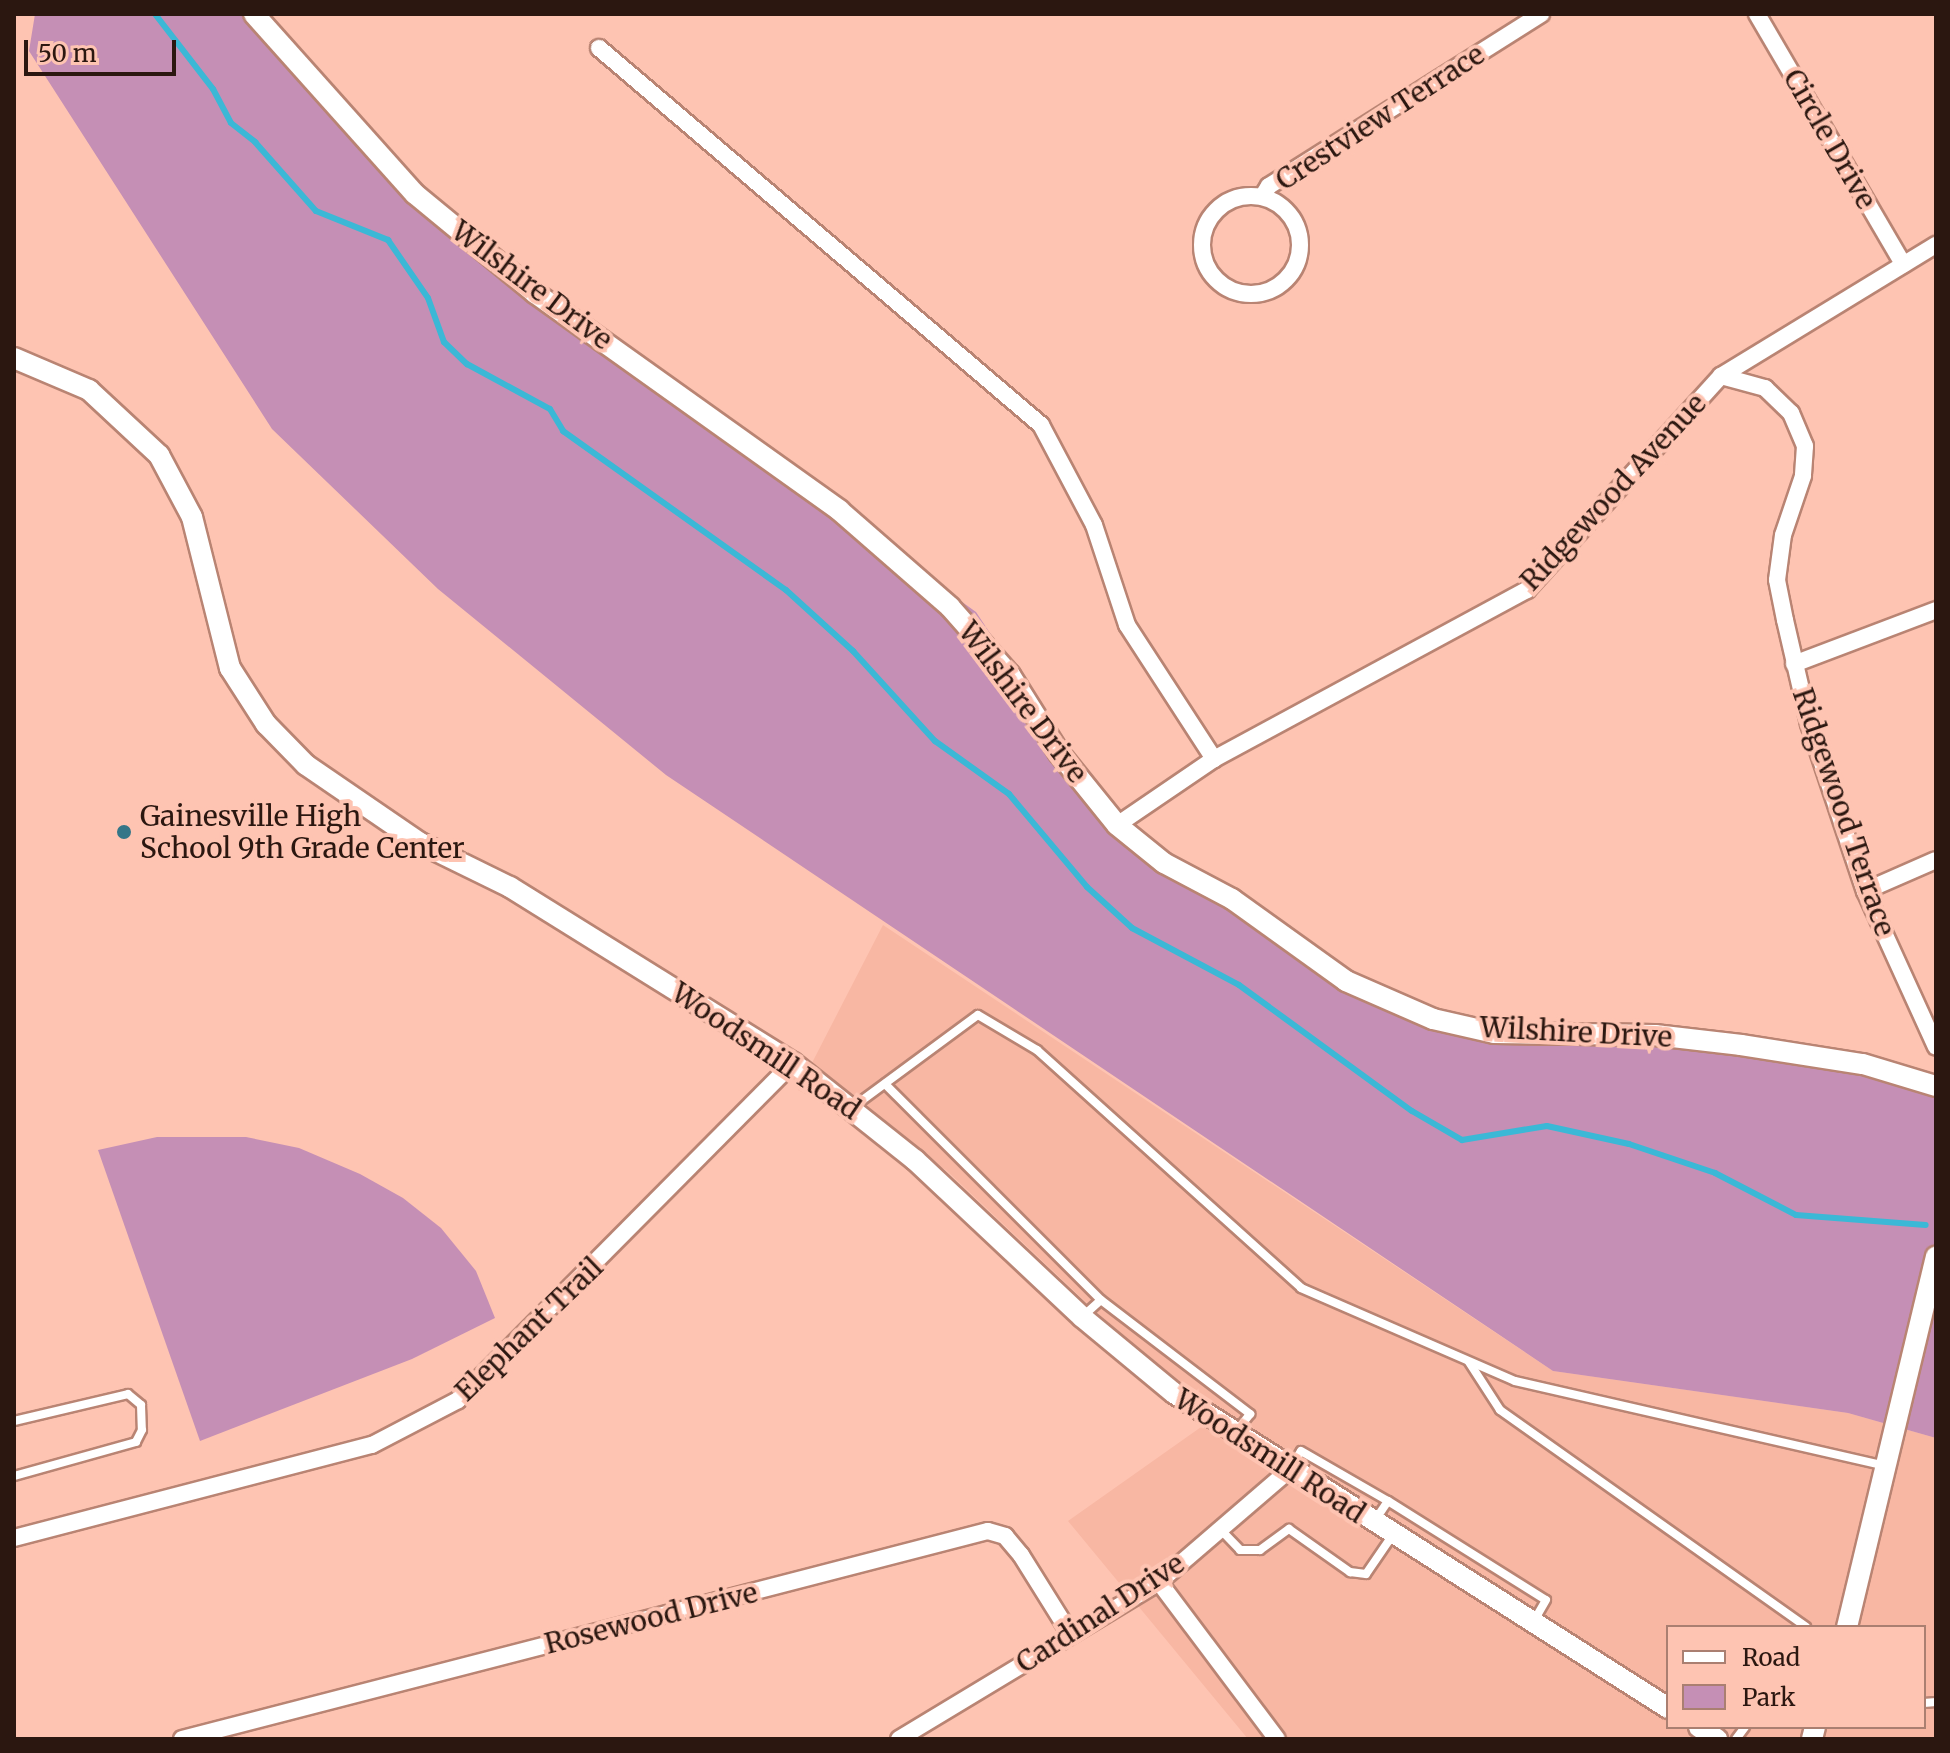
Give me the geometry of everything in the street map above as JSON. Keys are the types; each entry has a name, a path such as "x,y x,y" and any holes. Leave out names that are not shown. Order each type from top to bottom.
{"street":[{"name":"Wilshire Drive","path":"254,14 415,194 535,293 839,510 950,607 1010,675 1059,753 1117,825 1164,863 1232,899 1346,981 1433,1019 1494,1033 1655,1035 1741,1045 1863,1064 1936,1086"},
{"name":"Crestview Terrace","path":"1262,197 1269,186 1541,14"},
{"name":"Circle Drive","path":"1757,14 1903,264"},
{"path":"599,48 1041,425 1094,525 1127,625 1214,759"},
{"path":"1262,197 1290,215 1301,246 1297,263 1282,282 1260,294 1243,294 1215,279 1202,251 1203,235 1208,221 1231,200 1262,197"},
{"name":"Ridgewood Avenue","path":"1117,825 1214,759 1527,590 1721,376 1936,245"},
{"name":"Woodsmill Road","path":"14,358 89,390 159,455 192,517 230,668 288,750 420,843 510,887 793,1063 853,1107 1126,1357 1289,1470 1666,1707"},
{"name":"Ridgewood Terrace","path":"1721,376 1765,388 1791,413 1805,446 1803,476 1783,535 1777,580 1794,664 1865,891 1936,1047"},
{"path":"1794,664 1936,610"},
{"path":"1865,891 1936,860"},
{"name":"Elephant Trail","path":"14,1538 372,1445 458,1400 793,1063"},
{"path":"1847,1625 1936,1257"},
{"name":"Cardinal Drive","path":"899,1739 1159,1582 1289,1470"},
{"name":"Rosewood Drive","path":"182,1739 988,1531 1005,1536 1021,1555 1071,1635"},
{"path":"1159,1582 1277,1739"}],"lane":[{"path":"853,1107 978,1015 1037,1050 1301,1288 1515,1381 1886,1467"},
{"path":"885,1084 1101,1300 1250,1414 1234,1434"},
{"path":"1082,1317 1101,1300"},
{"path":"1469,1361 1500,1410 1803,1625"},
{"path":"14,1421 128,1394 141,1405 142,1430 136,1442 14,1476"},
{"path":"1289,1470 1301,1451 1388,1501 1546,1600 1533,1623"},
{"path":"1373,1523 1388,1501"},
{"path":"1220,1529 1240,1550 1260,1550 1289,1529 1350,1572 1366,1574 1392,1536"}],"shaded area":[{"path":"883,925 1553,1371 1848,1413 1936,1438 1936,1739 1248,1739 1068,1521 1211,1420 946,1170 798,1090"}],"green space":[{"path":"35,14 263,14 354,127 568,318 976,612 1109,812 1237,909 1436,1025 1655,1035 1936,1086 1936,1438 1848,1413 1553,1371 666,775 438,589 272,429 29,51"},
{"path":"157,1137 246,1137 299,1148 360,1174 403,1198 441,1228 476,1271 495,1318 412,1359 200,1441 98,1150"}],"waterway":[{"path":"155,14 213,89 231,123 255,142 316,211 388,240 428,298 444,342 467,364 550,409 563,431 786,590 853,651 935,741 1009,794 1087,887 1132,928 1239,985 1412,1111 1462,1140 1547,1126 1629,1144 1715,1173 1796,1215 1926,1225"}],"place":[{"name":"Gainesville High School 9th Grade Center","path":"124,832"}]}
